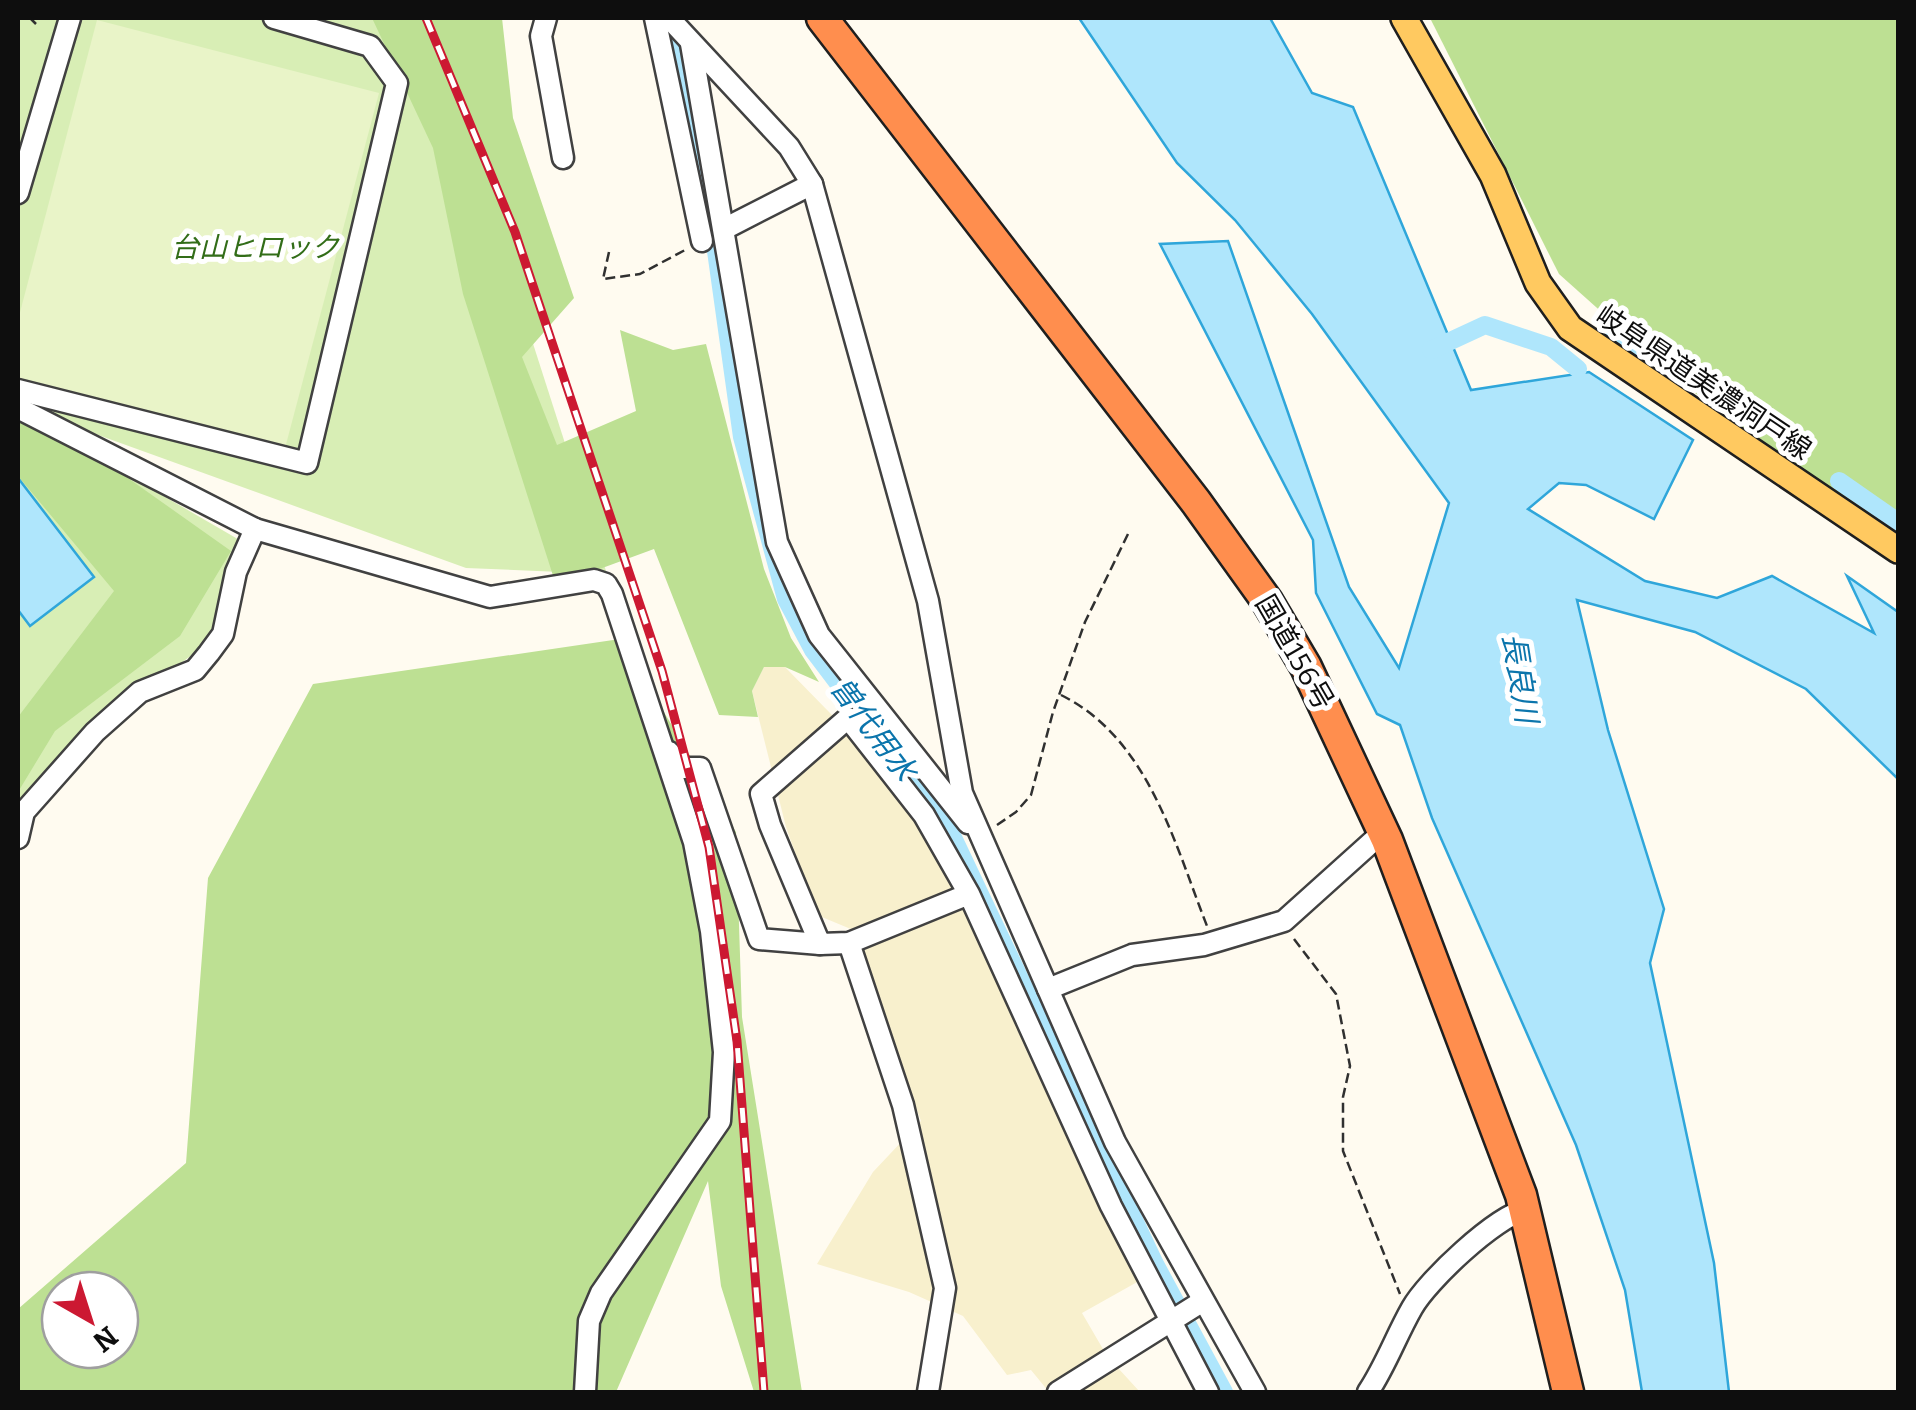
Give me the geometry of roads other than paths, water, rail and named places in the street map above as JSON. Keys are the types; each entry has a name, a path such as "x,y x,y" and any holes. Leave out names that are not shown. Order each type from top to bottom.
{"highway":[{"name":"国道156号","path":"822,18 933,156 1259,589 1335,721 1383,832 1525,1210 1568,1392"}],"main road":[{"name":"岐阜県道美濃洞戸線","path":"1404,18 1470,130 1548,297 1570,328 1898,550"}],"street":[{"path":"18,193 70,18"},
{"path":"18,390 306,463 397,83 370,46 274,18"},
{"path":"546,18 542,36 563,158"},
{"path":"655,18 702,241"},
{"path":"668,18 789,147 812,184 928,601 962,793 1005,936 1085,1117 1184,1313 1255,1392"},
{"path":"691,44 772,520 796,590 846,674 976,832"},
{"path":"724,229 812,184"},
{"path":"18,408 162,478 255,529 490,597 594,580 606,584 694,842 711,931 724,1052 720,1121 600,1293 588,1321 585,1392"},
{"path":"18,838 24,812 95,732 140,692 196,670 216,644 223,634 236,572 255,529"},
{"path":"820,944 770,826 761,794 848,718 924,814 969,894 1048,989 1085,1117 1157,1224 1208,1392"},
{"path":"659,738 681,768 700,768 759,940 850,943 969,894"},
{"path":"1048,989 1132,955 1213,942 1281,922 1312,900 1383,832"},
{"path":"850,943 902,1104 945,1288 928,1392"},
{"path":"1368,1392 1387,1364 1412,1306 1484,1236 1525,1210"},
{"path":"1058,1392 1184,1313"}],"water":[{"name":"長良川","path":"1079,18 1270,18 1312,93 1353,107 1471,390 1589,372 1693,440 1654,519 1586,485 1559,483 1528,509 1645,581 1717,598 1772,576 1874,633 1847,576 1898,612 1898,779 1806,689 1695,632 1577,600 1608,730 1664,909 1650,963 1714,1263 1729,1392 1642,1392 1625,1290 1576,1145 1432,818 1400,725 1377,714 1316,593 1313,540 1160,244 1228,241 1349,587 1399,668 1449,503 1312,314 1235,220 1177,163"},
{"path":"18,478 94,577 30,626 18,610"}],"waterway":[{"name":"曽代用水","path":"661,19 686,89 716,251 742,437 786,599 813,650 950,831 1155,1264 1224,1392"},
{"path":"1431,350 1485,325 1551,347 1578,369"},
{"path":"1612,331 1633,347"},
{"path":"1839,481 1898,522"}],"railway":[{"path":"426,18 515,232 662,671 709,847 737,1041 764,1392"}],"park label":[{"name":"台山ヒロック","path":"255,247"}]}
